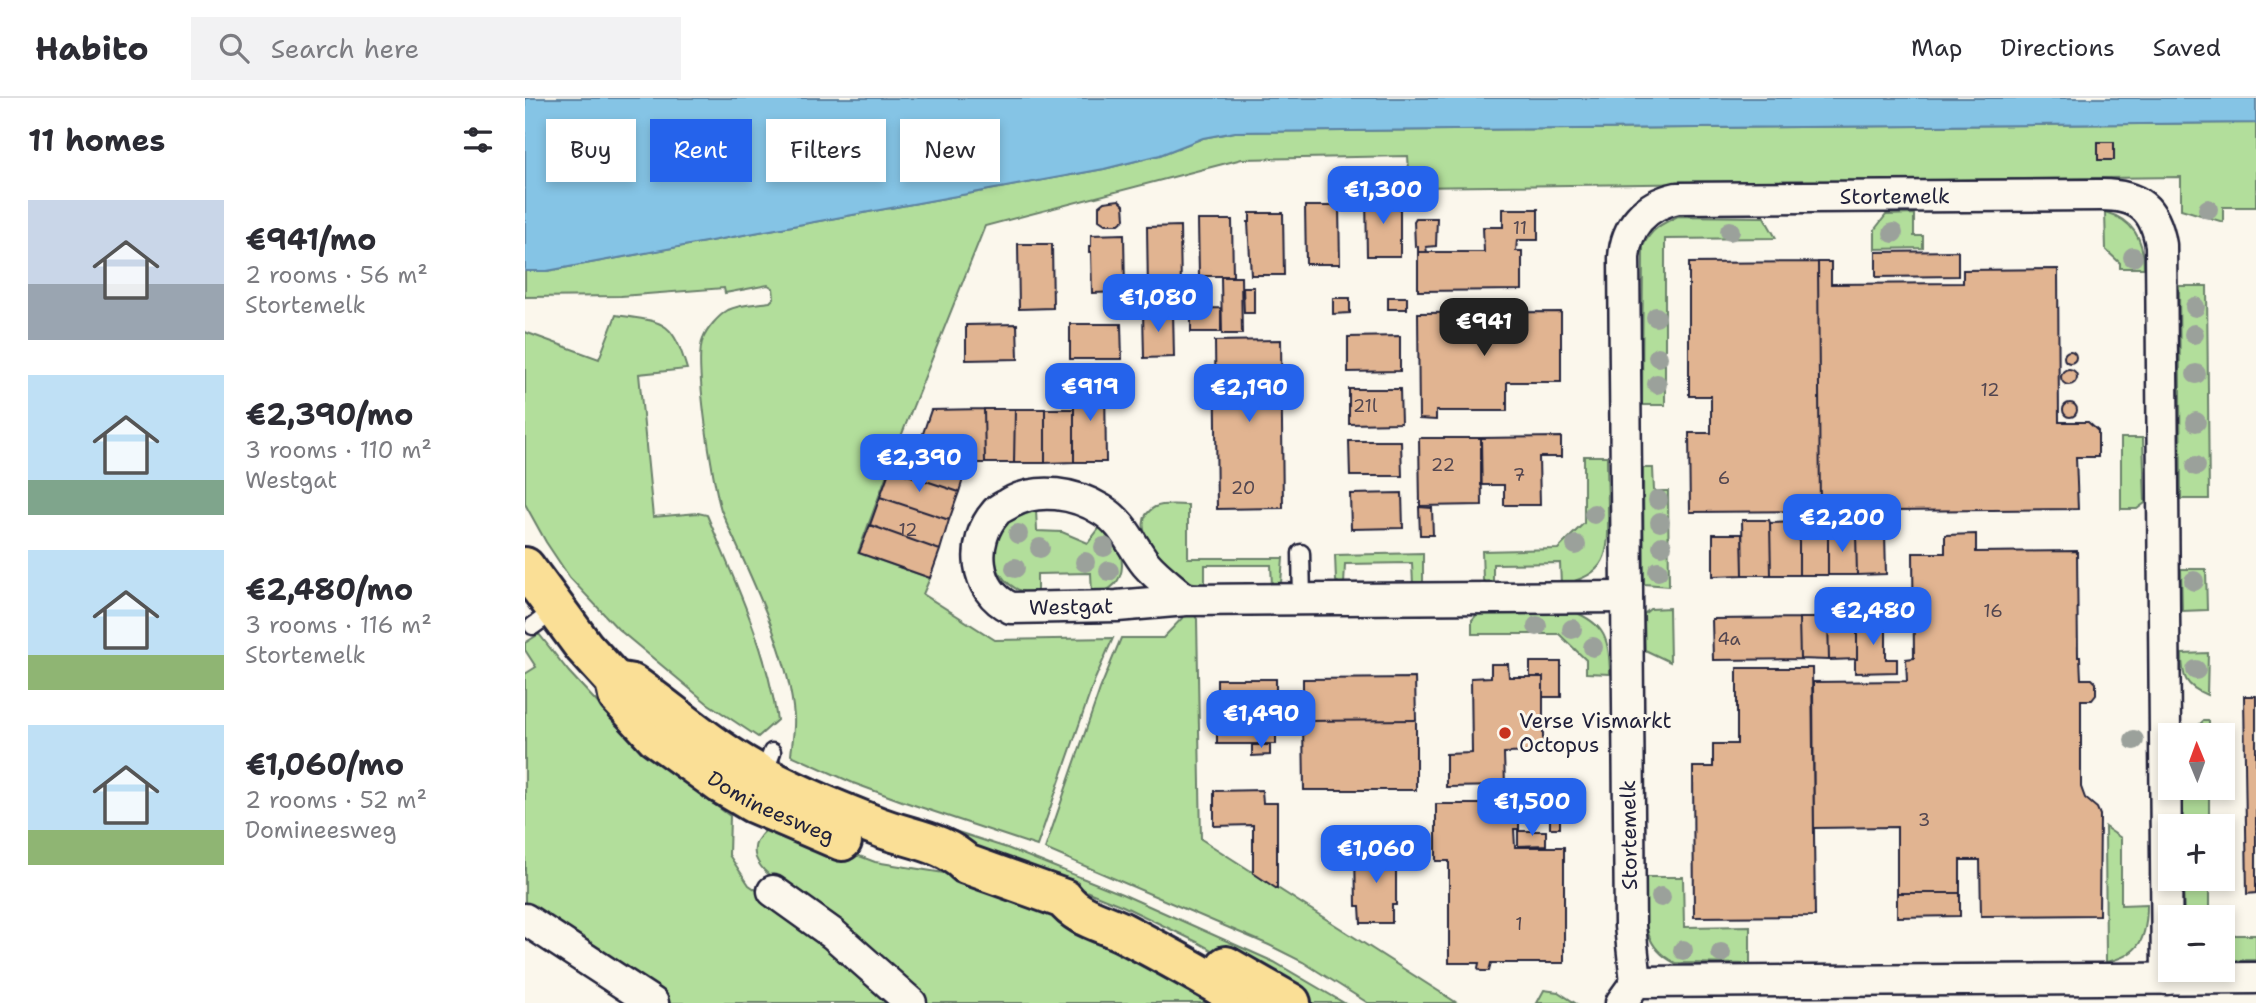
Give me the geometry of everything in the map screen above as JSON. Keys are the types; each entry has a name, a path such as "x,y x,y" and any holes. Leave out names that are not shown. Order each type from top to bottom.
{"main road":[{"name":"Domineesweg","path":"525,567 544,618 584,647 615,681 618,696 656,737 721,784 753,803 883,857 953,868 966,864"},
{"name":"Domineesweg","path":"615,681 632,684 730,758 767,764 839,811 956,853 966,864 1064,899 1079,896 1123,914 1209,957 1291,1003"},
{"name":"Domineesweg","path":"1064,899 1073,911 1189,967 1248,1003"}],"street":[{"name":"Stortemelk","path":"1629,993 1624,258 1628,235 1639,217 1649,209 1677,198 2121,195 2138,202 2151,214 2158,227 2161,245 2166,905"},
{"name":"Westgat","path":"1186,600 1146,564 1122,527 1103,510 1073,497 1052,494 1022,496 997,511 985,533 978,564 984,584 1003,604 1011,608 1117,606 1186,600 1626,597"},
{"path":"773,891 833,934 911,1003"},
{"path":"525,919 653,1003"},
{"path":"2235,978 2256,978"},
{"path":"1629,993 2158,979"}],"lane":[{"path":"1301,553 1302,599"}],"green space":[{"path":"2256,123 2256,207 2223,207 2223,222 2181,209 2181,177 1410,187 1408,156 1242,159 985,226 900,439 858,553 930,578 923,594 995,640 1113,638 1095,679 1037,846 853,783 791,755 794,722 791,691 766,612 721,510 709,450 700,371 703,339 713,323 732,308 770,302 774,298 773,288 768,285 725,293 724,288 621,296 525,297 525,271 547,271 1104,169 1160,155 1203,138 1235,132"},
{"path":"2105,212 2123,220 2135,232 2142,248 2144,268 2120,268 2120,263 2106,250"},
{"path":"1914,214 1914,236 1923,236 1923,248 1875,249 1875,229 1886,215"},
{"path":"1678,216 1764,217 1776,238 1665,239 1665,405 1642,405 1643,246 1657,228"},
{"path":"2179,286 2207,286 2209,499 2181,499"},
{"path":"616,315 645,319 664,326 671,332 682,353 687,369 639,374 653,517 698,513 707,515 749,616 772,693 777,720 758,737 707,703 618,629 570,578 525,504 525,332 599,359"},
{"path":"2121,438 2143,438 2145,503 2137,509 2121,509"},
{"path":"1584,456 1607,456 1608,540 1603,561 1597,569 1577,580 1561,584 1560,563 1493,564 1493,584 1487,585 1483,580 1482,551 1558,549 1584,523"},
{"path":"1643,468 1653,468 1654,491 1668,491 1669,586 1644,584"},
{"path":"1188,505 1188,558 1283,558 1281,583 1272,586 1271,565 1205,565 1205,585 1176,574 1151,546 1143,524 1146,515 1155,507"},
{"path":"1036,510 1037,531 1062,532 1088,543 1101,526 1110,535 1121,555 1120,576 1115,584 1106,591 1092,595 1091,573 1037,574 1037,595 1018,590 1005,580 997,567 994,552 997,538 1005,525 1018,515"},
{"path":"1423,553 1423,581 1419,586 1413,585 1412,563 1345,564 1344,586 1336,581 1335,555"},
{"path":"2181,569 2206,569 2207,610 2182,611"},
{"path":"1669,608 1670,662 1645,650 1644,614 1650,609"},
{"path":"1572,611 1599,628 1607,643 1610,674 1586,673 1586,660 1559,634 1472,634 1472,620 1479,612"},
{"path":"1186,614 1197,619 1201,839 1457,1003 1368,1003 1303,962 1269,945 1045,849 1100,689 1121,638 1163,638"},
{"path":"539,634 569,672 642,751 730,816 729,855 749,885 784,909 899,1003 671,1003 525,907 525,674 536,667 525,650 525,643"},
{"path":"2208,653 2207,695 2186,680 2182,654"},
{"path":"790,769 893,811 1007,848 1122,894 1274,962 1344,1003 1306,1003 1197,942 1123,906 1041,873 957,845"},
{"path":"2182,800 2209,800 2209,814 2183,814"},
{"path":"2105,827 2121,838 2121,905 2147,904 2146,926 2140,943 2127,955 2106,962"},
{"path":"766,830 817,840 875,862 944,873 1029,903 1229,1003 925,1003 843,931 762,868 756,858 755,846"},
{"path":"1645,877 1683,877 1684,927 1750,926 1750,964 1675,963 1663,955 1655,947 1647,926"},
{"path":"2183,891 2209,891 2209,905 2184,905"},
{"path":"2235,935 2256,935 2256,960 2235,961"},
{"path":"1544,990 1558,992 1575,1003 1537,1003"}],"water":[{"path":"525,98 2256,98 2256,123 1235,132 1203,138 1160,155 1104,169 547,271 525,271"}],"building":[{"path":"2098,142 2114,142 2114,160 2098,160"},
{"path":"1366,197 1400,197 1400,256 1367,256"},
{"path":"1119,200 1124,205 1125,219 1119,224 1105,224 1099,220 1099,206 1104,202"},
{"path":"1305,206 1339,206 1340,264 1306,264"},
{"path":"1503,209 1538,209 1538,240 1517,240 1516,251 1522,251 1522,290 1418,291 1418,252 1484,252 1483,227 1503,227"},
{"path":"1250,213 1283,213 1284,275 1251,275 1248,222"},
{"path":"1416,218 1437,218 1436,246 1426,247 1427,252 1418,252 1418,247 1415,246"},
{"path":"1198,220 1232,220 1233,276 1199,276"},
{"path":"1180,226 1181,292 1148,292 1147,227"},
{"path":"1124,234 1125,292 1092,293 1089,252 1091,235"},
{"path":"1018,244 1052,244 1053,308 1019,309"},
{"path":"1958,251 1958,276 1876,277 1876,252"},
{"path":"1818,262 1831,262 1831,284 1963,283 1963,270 2058,269 2059,422 2088,422 2098,431 2098,457 2076,457 2078,509 1891,511 1891,514 1884,515 1883,510 1820,511"},
{"path":"1818,262 1820,511 1690,512 1689,433 1711,433 1711,396 1689,396 1689,263"},
{"path":"1221,277 1241,277 1242,334 1222,334"},
{"path":"1243,287 1254,287 1254,313 1244,313"},
{"path":"1388,297 1407,297 1407,309 1388,309"},
{"path":"1333,298 1350,298 1350,313 1333,314"},
{"path":"1221,308 1221,332 1191,332 1191,309"},
{"path":"1143,310 1173,310 1174,357 1144,358"},
{"path":"1561,312 1561,382 1507,382 1507,411 1436,411 1436,420 1419,419 1418,313"},
{"path":"1017,324 1018,359 966,360 966,325"},
{"path":"1070,324 1121,324 1122,359 1070,359"},
{"path":"1400,336 1400,371 1348,372 1348,337"},
{"path":"1281,340 1283,508 1217,509 1215,341"},
{"path":"2065,352 2075,352 2075,362 2065,362"},
{"path":"2069,369 2077,377 2069,385 2061,377"},
{"path":"1074,383 1105,383 1106,462 1074,462"},
{"path":"1349,389 1400,389 1401,423 1349,424"},
{"path":"2070,403 2075,405 2075,415 2070,417 2065,415 2063,410 2065,405"},
{"path":"984,409 1015,409 1014,463 985,463"},
{"path":"984,409 985,463 968,463 918,448 931,410"},
{"path":"1015,409 1045,409 1045,463 1014,463"},
{"path":"1045,409 1074,409 1074,462 1045,463"},
{"path":"1561,437 1561,457 1539,457 1540,505 1504,505 1504,485 1481,485 1481,438"},
{"path":"1419,438 1481,438 1482,505 1420,506"},
{"path":"900,439 919,446 918,448 968,463 959,492 890,469"},
{"path":"1349,441 1401,441 1402,476 1350,476"},
{"path":"890,469 959,492 949,520 880,497"},
{"path":"1402,493 1403,528 1351,529 1350,494"},
{"path":"880,497 949,520 940,550 870,525"},
{"path":"1419,507 1432,508 1433,535 1420,535"},
{"path":"1742,520 1769,520 1771,575 1743,575"},
{"path":"1799,522 1799,575 1771,575 1770,523"},
{"path":"870,525 940,550 930,578 859,553"},
{"path":"1799,533 1828,533 1828,575 1799,575"},
{"path":"1828,533 1856,533 1857,575 1828,575"},
{"path":"1856,533 1885,533 1886,574 1857,575"},
{"path":"1713,534 1742,534 1743,575 1713,576"},
{"path":"1976,534 1976,552 2077,551 2078,657 2081,679 2092,679 2096,683 2096,695 2092,700 2081,700 2081,787 2085,798 2097,808 2100,815 2099,915 1981,916 1980,860 1960,860 1960,893 1897,893 1897,827 1814,828 1813,682 1907,681 1906,659 1914,658 1913,553 1945,553 1945,535"},
{"path":"1886,617 1886,659 1897,659 1897,672 1855,673 1857,618"},
{"path":"1799,618 1800,659 1713,660 1712,619"},
{"path":"1799,618 1828,618 1829,660 1800,659"},
{"path":"1828,618 1857,618 1857,659 1829,660"},
{"path":"1530,662 1561,662 1561,697 1543,697 1543,677 1530,677"},
{"path":"1491,664 1508,664 1509,677 1543,677 1543,752 1504,753 1505,786 1446,787 1446,754 1472,753 1471,678 1491,677"},
{"path":"1737,668 1812,668 1815,916 1694,917 1693,767 1713,767 1713,744 1737,744"},
{"path":"1415,678 1416,720 1303,721 1303,679"},
{"path":"1217,679 1276,679 1276,744 1217,744"},
{"path":"2244,696 2256,696 2256,893 2247,894"},
{"path":"1416,720 1416,790 1304,790 1303,721"},
{"path":"1252,745 1270,745 1270,755 1252,756"},
{"path":"1262,790 1263,803 1277,803 1277,889 1253,873 1253,825 1214,826 1214,791"},
{"path":"1535,793 1540,793 1540,802 1535,802"},
{"path":"1436,804 1519,804 1519,829 1514,829 1515,847 1564,847 1564,963 1491,963 1489,971 1481,971 1478,968 1479,963 1449,963 1449,861 1436,861"},
{"path":"1560,812 1560,828 1550,828 1550,813"},
{"path":"1518,831 1546,831 1546,845 1518,846"},
{"path":"1355,850 1396,850 1396,905 1392,905 1392,923 1361,923 1360,906 1356,906"},
{"path":"1897,893 1960,893 1960,916 1897,917"}],"place":[{"name":"Verse Vismarkt Octopus","path":"1505,733"}]}
